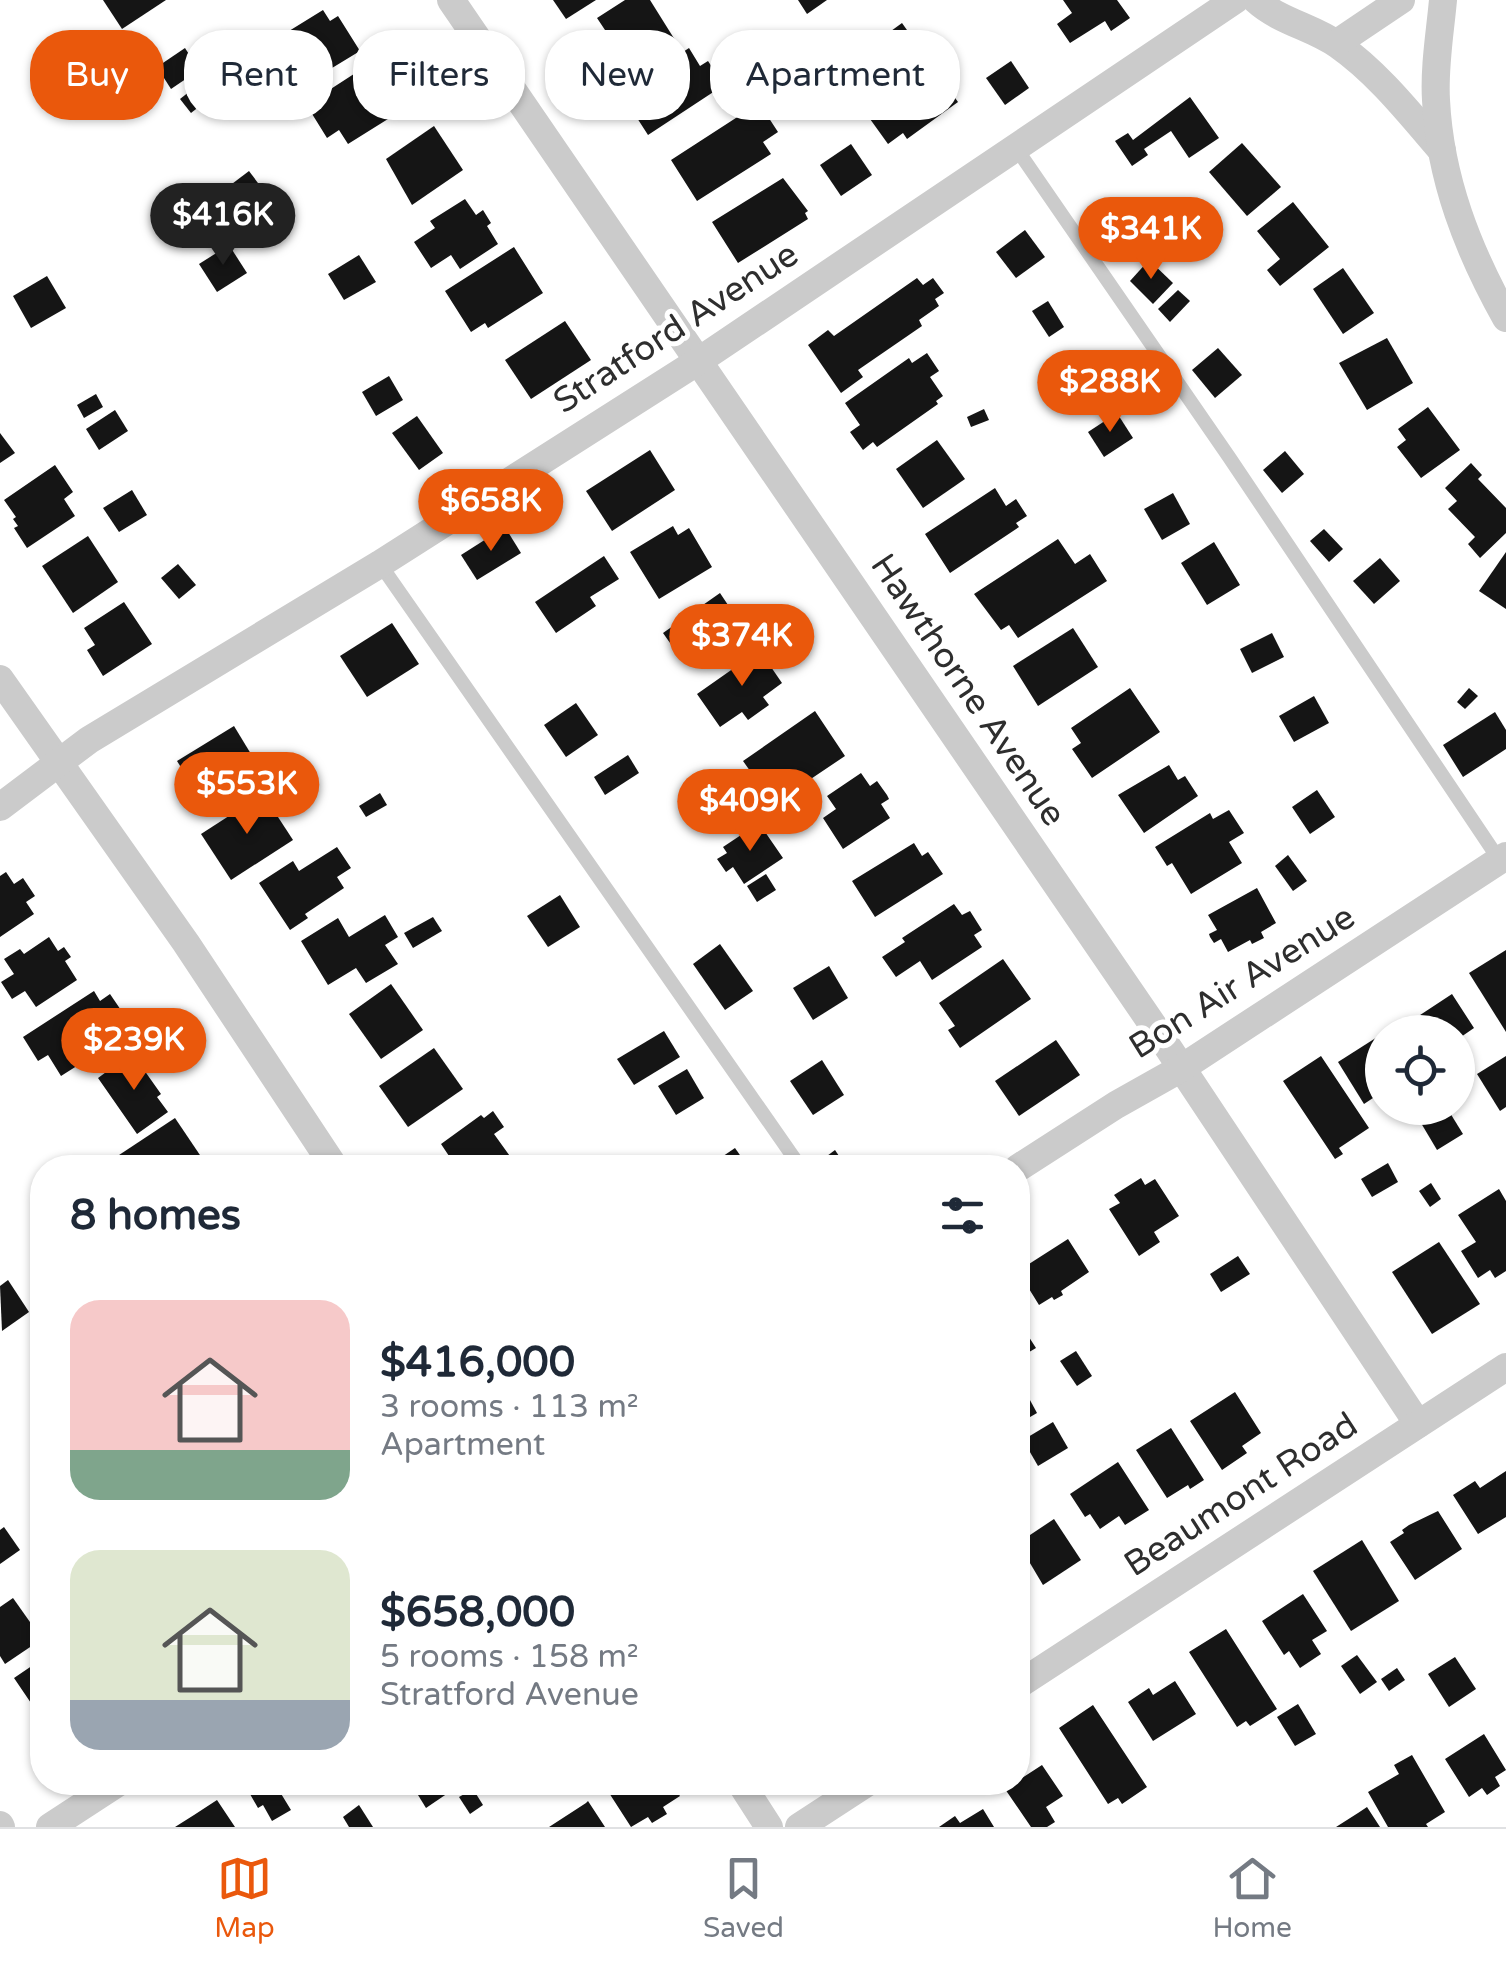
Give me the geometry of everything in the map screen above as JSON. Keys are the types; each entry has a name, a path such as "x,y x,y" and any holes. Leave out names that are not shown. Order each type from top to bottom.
{"street":[{"name":"Hawthorne Avenue","path":"451,0 1418,1424"},
{"name":"Stratford Avenue","path":"0,807 90,740 380,564 697,362 1235,0"},
{"path":"1256,0 1282,18 1336,43 1382,83 1442,151"},
{"path":"1336,43 1401,0"},
{"path":"1443,0 1436,98 1444,171 1462,229 1506,318"},
{"path":"0,679 186,944 326,1155"},
{"name":"Bon Air Avenue","path":"1030,1160 1180,1069 1503,858"},
{"name":"Beaumont Road","path":"1030,1677 1506,1368"},
{"path":"50,1827 99,1795"},
{"path":"748,1795 769,1827"},
{"path":"800,1827 848,1795"}],"lane":[{"path":"1016,148 1503,858"},
{"path":"380,564 792,1155"}],"building":[{"path":"103,0 166,0 122,29"},
{"path":"553,0 596,0 566,19"},
{"path":"625,0 650,0 669,30 605,30 597,18"},
{"path":"798,0 827,0 807,14"},
{"path":"1063,0 1117,0 1130,18 1111,31 1105,21 1070,43 1057,24 1072,13"},
{"path":"323,10 330,21 338,16 353,40 353,55 333,67 333,30 291,30"},
{"path":"184,49 184,80 171,89 164,78 164,62"},
{"path":"690,50 700,66 708,61 710,64 710,94 690,107"},
{"path":"1011,61 1029,88 1005,105 986,78"},
{"path":"353,75 353,120 386,120 348,144 339,130 327,138 316,120 333,120 333,88"},
{"path":"1190,97 1219,138 1189,158 1171,131 1144,149 1148,155 1132,166 1115,141 1128,133 1133,140"},
{"path":"638,120 671,120 648,135"},
{"path":"733,120 770,120 778,132 763,142 771,154 697,201 671,160"},
{"path":"871,120 933,120 907,139 903,133 888,144"},
{"path":"434,126 463,170 412,205 386,159"},
{"path":"1242,143 1281,187 1247,216 1209,172"},
{"path":"851,144 872,175 841,196 820,165"},
{"path":"249,171 273,203 244,225 220,193"},
{"path":"783,178 808,211 808,219 738,263 712,222"},
{"path":"465,199 476,215 483,210 498,244 460,269 451,255 431,268 414,242 435,228 430,221"},
{"path":"1293,202 1329,247 1280,286 1267,270 1280,259 1257,231"},
{"path":"1025,230 1045,257 1016,278 996,252"},
{"path":"229,245 247,273 217,292 199,264"},
{"path":"514,247 543,293 488,328 485,323 471,332 445,291"},
{"path":"359,255 376,282 344,300 328,274"},
{"path":"1149,260 1173,283 1153,304 1130,281"},
{"path":"1343,268 1374,313 1343,334 1313,289"},
{"path":"47,276 66,308 31,328 13,296"},
{"path":"917,278 923,285 933,278 944,293 935,299 939,306 919,320 922,326 858,370 863,377 841,393 808,345 828,330 834,336"},
{"path":"1178,290 1190,301 1170,322 1158,309"},
{"path":"1048,301 1064,327 1049,337 1032,311"},
{"path":"565,321 591,360 531,399 505,360"},
{"path":"1387,338 1413,383 1367,410 1339,363"},
{"path":"1218,348 1242,375 1215,398 1192,370"},
{"path":"927,353 939,371 930,377 943,396 936,401 938,404 877,447 873,442 863,450 850,432 860,425 845,403 909,358 912,363"},
{"path":"389,376 403,400 376,416 362,392"},
{"path":"96,394 103,407 84,418 77,405"},
{"path":"1428,407 1460,450 1421,478 1397,447 1406,440 1398,429"},
{"path":"984,409 989,420 971,427 967,417"},
{"path":"115,410 128,431 99,450 86,429"},
{"path":"1117,413 1133,438 1104,457 1088,432"},
{"path":"417,416 443,453 419,470 392,433"},
{"path":"0,433 15,453 0,463"},
{"path":"937,440 965,479 923,508 896,469"},
{"path":"650,450 675,490 612,531 586,491"},
{"path":"1285,451 1304,474 1282,493 1263,470"},
{"path":"1471,463 1482,475 1478,479 1506,508 1506,533 1480,558 1468,544 1475,537 1448,509 1457,501 1445,488"},
{"path":"55,465 73,492 64,499 75,516 27,548 14,528 18,526 13,519 16,517 4,500"},
{"path":"995,488 1006,506 1016,499 1027,516 1016,523 1019,527 950,573 925,534"},
{"path":"132,490 147,515 119,532 103,508"},
{"path":"1173,493 1190,524 1162,540 1144,509"},
{"path":"673,526 678,535 689,528 712,567 659,599 630,552"},
{"path":"505,527 521,553 477,580 461,555"},
{"path":"1324,529 1343,549 1329,562 1310,541"},
{"path":"88,536 118,582 73,613 42,566"},
{"path":"1058,539 1075,564 1090,554 1107,581 1018,638 1009,625 1001,630 974,594"},
{"path":"1214,542 1240,585 1207,605 1181,563"},
{"path":"1506,552 1506,609 1479,591"},
{"path":"604,556 619,579 590,597 596,606 556,633 535,602"},
{"path":"1380,558 1400,581 1374,604 1353,581"},
{"path":"178,564 196,585 179,599 161,578"},
{"path":"720,593 730,608 735,604 747,621 690,661 680,647 675,650 663,633"},
{"path":"124,602 152,644 103,676 87,650 95,645 84,628"},
{"path":"392,623 419,664 367,697 340,656"},
{"path":"1073,628 1098,667 1038,706 1013,666"},
{"path":"1272,633 1284,657 1252,673 1240,649"},
{"path":"764,647 776,664 771,667 782,683 763,697 769,705 748,720 742,712 720,727 697,694"},
{"path":"1130,688 1160,732 1092,778 1072,749 1081,743 1071,728"},
{"path":"1469,688 1478,696 1465,709 1457,702"},
{"path":"1314,696 1329,723 1294,742 1279,716"},
{"path":"576,703 598,735 566,757 544,725"},
{"path":"815,711 845,756 781,799 772,787 765,792 743,761"},
{"path":"1495,712 1506,730 1506,749 1463,777 1443,745"},
{"path":"234,726 257,764 201,799 177,761"},
{"path":"628,755 639,773 605,795 594,777"},
{"path":"1169,765 1178,780 1185,776 1198,796 1144,833 1118,795"},
{"path":"861,773 870,786 877,781 887,795 889,799 881,804 890,818 843,849 823,818 836,809 827,796"},
{"path":"1317,790 1335,817 1310,834 1292,807"},
{"path":"380,793 387,805 366,817 359,806"},
{"path":"263,794 293,840 231,880 201,834"},
{"path":"1229,810 1244,833 1229,842 1242,863 1191,894 1172,863 1167,866 1155,847 1210,813 1213,819"},
{"path":"759,823 783,858 744,884 733,867 726,872 717,859 727,853 723,847"},
{"path":"914,843 922,856 928,852 943,874 875,917 852,881"},
{"path":"337,847 351,868 337,877 344,888 305,914 308,918 290,930 259,883 293,861 299,871"},
{"path":"1288,855 1307,881 1293,891 1275,866"},
{"path":"6,872 14,884 23,878 35,896 26,902 34,914 0,937 0,876"},
{"path":"766,874 776,890 757,902 747,886"},
{"path":"1257,888 1276,923 1261,932 1264,938 1252,944 1250,940 1228,952 1221,939 1214,943 1210,937 1217,930 1208,915"},
{"path":"560,895 580,927 548,947 527,916"},
{"path":"954,904 962,915 970,911 982,930 974,935 982,947 932,980 920,961 896,977 882,957 905,942 902,938"},
{"path":"385,915 398,937 385,945 398,964 366,983 356,968 328,985 301,941 338,918 349,937"},
{"path":"433,917 442,931 413,948 404,933"},
{"path":"49,937 58,951 64,947 71,957 65,961 77,980 36,1007 25,991 12,999 1,982 14,974 4,959 20,949 24,954"},
{"path":"720,944 753,991 725,1010 693,964"},
{"path":"1506,950 1506,1032 1469,973"},
{"path":"1003,959 1031,999 960,1048 948,1030 955,1026 939,1003"},
{"path":"829,966 848,998 813,1020 793,988"},
{"path":"391,984 423,1030 381,1059 349,1014"},
{"path":"94,991 100,1001 110,994 127,1019 117,1026 124,1036 61,1076 48,1055 38,1061 23,1037"},
{"path":"1452,994 1466,1015 1420,1015"},
{"path":"664,1031 680,1057 634,1085 617,1059"},
{"path":"1056,1040 1080,1075 1019,1116 995,1081"},
{"path":"1365,1045 1364,1104 1338,1062"},
{"path":"434,1048 463,1089 408,1127 379,1086"},
{"path":"132,1053 161,1094 157,1097 168,1112 137,1134 98,1078"},
{"path":"1321,1056 1369,1128 1339,1148 1343,1154 1335,1159 1283,1081"},
{"path":"1506,1056 1506,1107 1500,1111 1477,1074"},
{"path":"822,1060 844,1095 813,1115 790,1081"},
{"path":"687,1069 704,1098 676,1115 658,1086"},
{"path":"493,1111 504,1127 494,1134 509,1155 448,1155 441,1144 481,1115 484,1118"},
{"path":"175,1118 200,1155 119,1155"},
{"path":"1422,1125 1457,1125 1463,1134 1437,1150"},
{"path":"1388,1163 1398,1182 1372,1197 1361,1179"},
{"path":"1141,1178 1145,1185 1155,1179 1179,1216 1154,1232 1160,1242 1139,1256 1109,1209 1120,1203 1114,1195"},
{"path":"1431,1183 1441,1199 1430,1207 1419,1191"},
{"path":"1499,1189 1506,1201 1506,1271 1495,1278 1490,1270 1478,1278 1461,1251 1476,1242 1458,1215"},
{"path":"1068,1239 1089,1272 1061,1291 1063,1295 1039,1305 1030,1290 1030,1263"},
{"path":"1439,1242 1480,1304 1432,1334 1392,1272"},
{"path":"1238,1256 1250,1274 1221,1292 1210,1274"},
{"path":"8,1280 29,1312 2,1331 0,1286"},
{"path":"1076,1351 1092,1376 1077,1386 1060,1361"},
{"path":"1235,1392 1261,1433 1242,1446 1247,1453 1222,1470 1190,1421"},
{"path":"1053,1422 1068,1448 1038,1466 1030,1452 1030,1436"},
{"path":"1171,1428 1204,1480 1167,1498 1136,1450"},
{"path":"1118,1462 1149,1510 1125,1525 1119,1516 1100,1529 1090,1514 1085,1517 1070,1494"},
{"path":"1506,1471 1506,1517 1478,1534 1453,1495 1475,1481 1480,1488"},
{"path":"1438,1511 1462,1549 1415,1580 1390,1542 1409,1525"},
{"path":"1054,1519 1081,1560 1043,1585 1030,1563 1030,1535"},
{"path":"4,1527 20,1550 0,1564 0,1530"},
{"path":"1362,1540 1399,1601 1351,1631 1313,1571"},
{"path":"1303,1594 1327,1631 1312,1640 1321,1654 1300,1668 1289,1651 1284,1655 1262,1621"},
{"path":"13,1598 30,1622 30,1647 5,1664 0,1656 0,1607"},
{"path":"1226,1629 1277,1709 1250,1726 1246,1721 1237,1727 1189,1652"},
{"path":"1357,1655 1377,1682 1360,1694 1341,1666"},
{"path":"1455,1657 1476,1689 1449,1707 1428,1674"},
{"path":"30,1667 30,1702 14,1678"},
{"path":"1397,1668 1405,1680 1389,1691 1381,1679"},
{"path":"1175,1681 1196,1714 1153,1741 1128,1702 1149,1688 1153,1695"},
{"path":"1298,1704 1316,1734 1295,1746 1277,1717"},
{"path":"1093,1705 1147,1787 1122,1804 1118,1798 1108,1804 1059,1728"},
{"path":"1484,1734 1506,1770 1495,1777 1500,1786 1487,1795 1482,1788 1469,1797 1445,1759"},
{"path":"1412,1755 1445,1812 1426,1824 1428,1827 1388,1827 1368,1792 1399,1774 1394,1765"},
{"path":"1042,1765 1063,1796 1046,1807 1055,1822 1047,1827 1031,1827 1009,1795 1030,1795 1030,1773"},
{"path":"250,1795 282,1795 291,1810 272,1821 263,1805 258,1808"},
{"path":"418,1795 445,1795 426,1808"},
{"path":"477,1795 483,1805 470,1814 459,1797"},
{"path":"610,1795 679,1795 663,1807 667,1814 652,1823 648,1817 631,1827"},
{"path":"217,1800 235,1827 175,1827 194,1815"},
{"path":"586,1803 605,1827 549,1827"},
{"path":"359,1805 373,1827 349,1827 343,1817"},
{"path":"1367,1807 1380,1827 1336,1827 1358,1813"},
{"path":"983,1809 994,1827 939,1827 955,1816 960,1823"}]}
